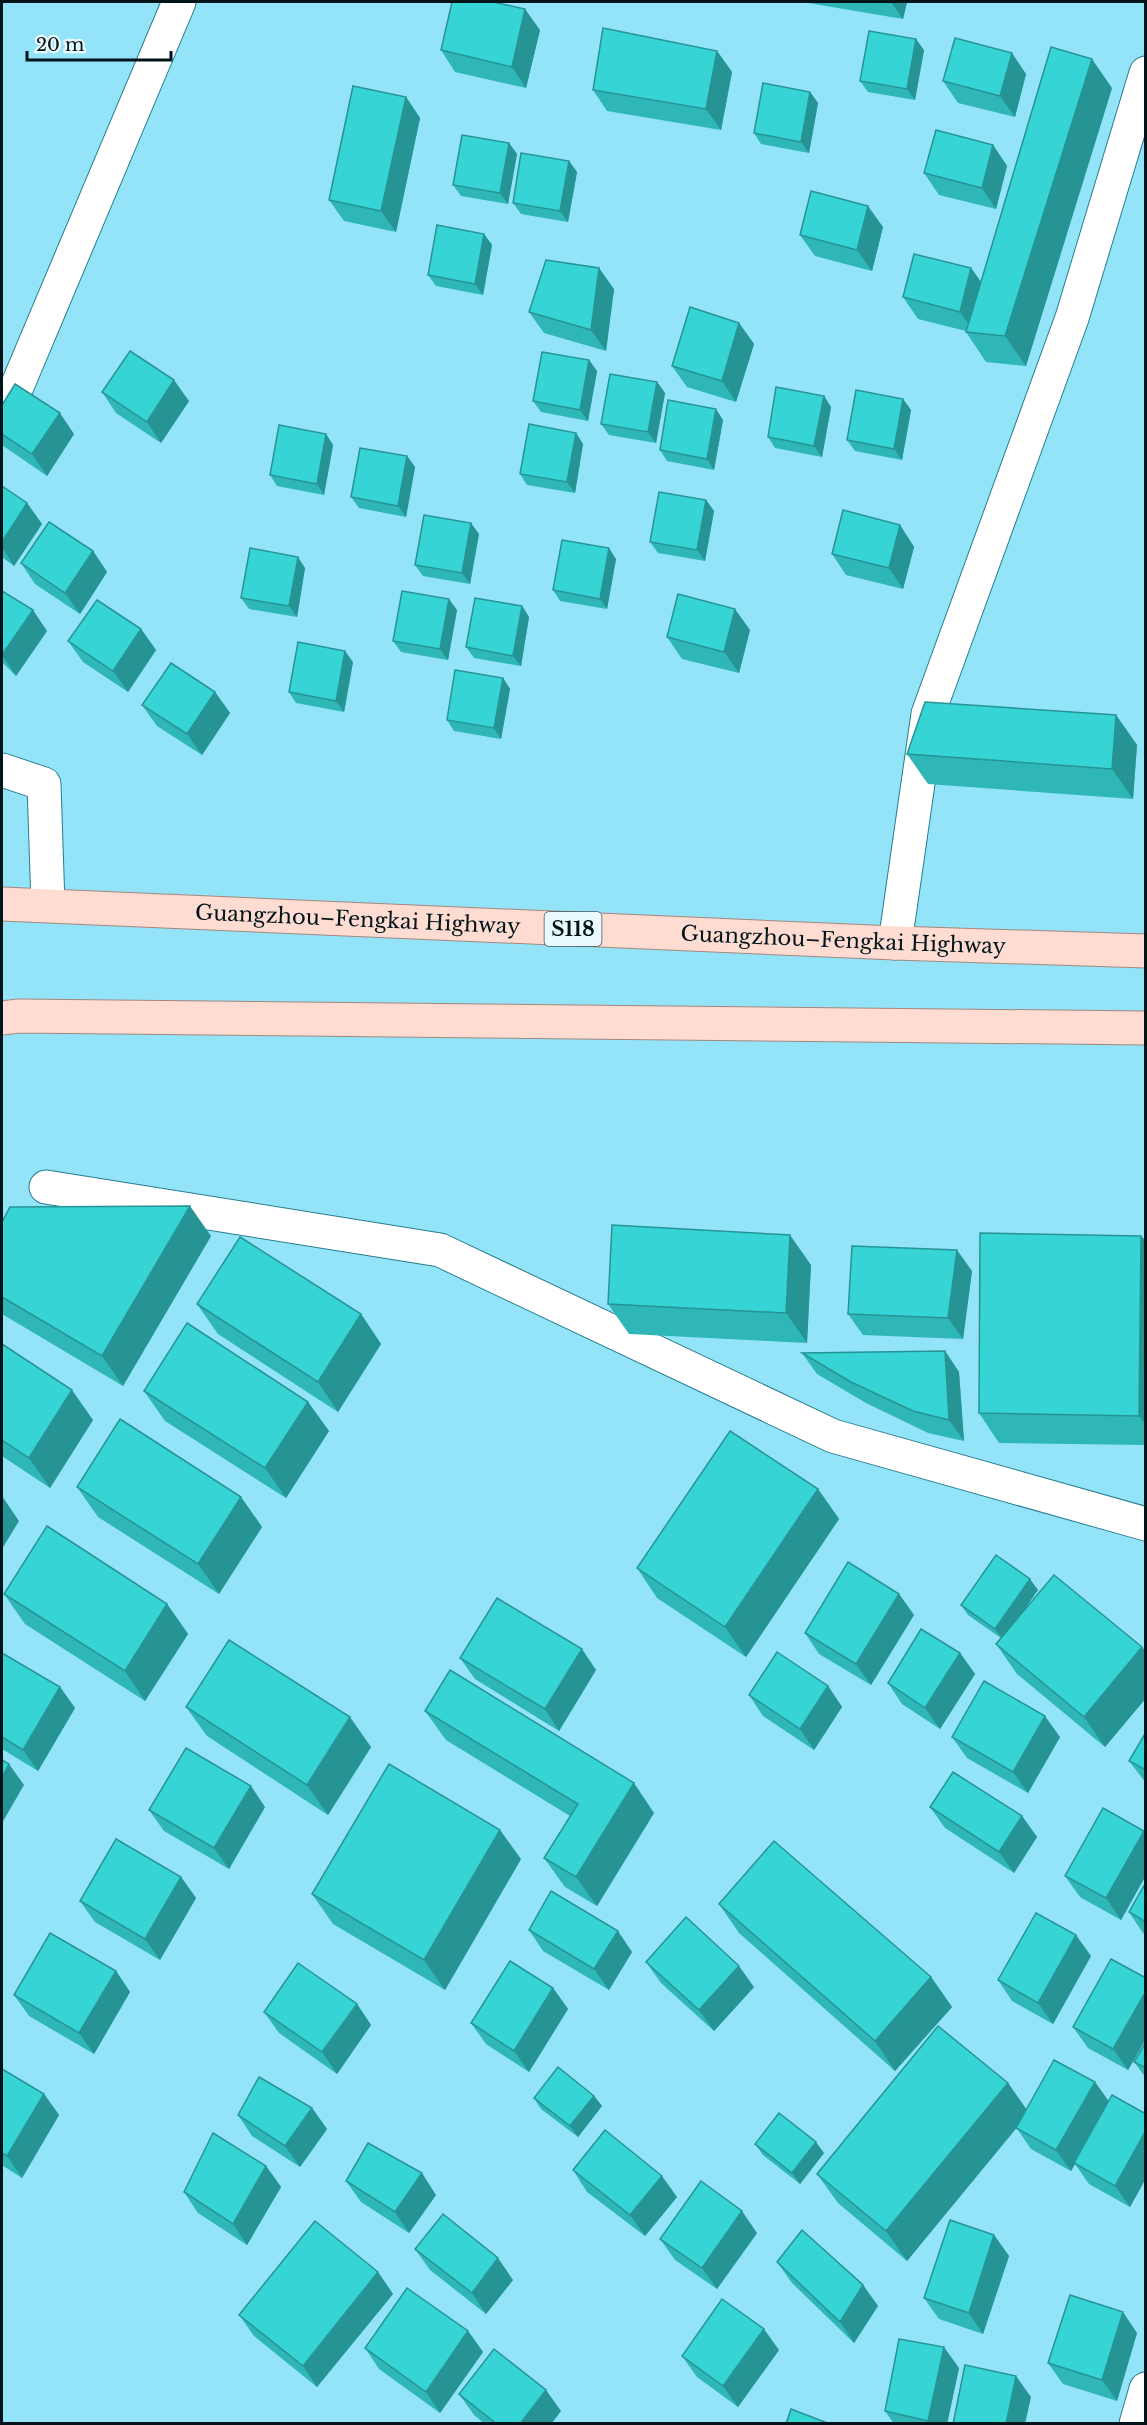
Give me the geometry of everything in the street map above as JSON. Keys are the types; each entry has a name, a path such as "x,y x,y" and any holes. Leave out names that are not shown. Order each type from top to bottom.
{"main road":[{"name":"Guangzhou–Fengkai Highway","path":"2,904 895,943 1146,951"},
{"path":"2,1018 19,1016 1146,1028"}],"street":[{"path":"2,422 179,2"},
{"path":"895,943 928,714 1072,318 1146,73"},
{"path":"2,770 44,784 48,905"},
{"path":"46,1187 440,1250 833,1436 1146,1524"},
{"path":"1136,2424 1146,2389"}],"building":[{"path":"452,2 493,2 525,9 512,67 441,50"},
{"path":"603,28 717,51 706,109 593,90"},
{"path":"869,31 916,39 907,89 860,81"},
{"path":"955,38 1012,53 1000,96 943,81"},
{"path":"1051,47 1092,59 1005,336 966,332"},
{"path":"763,83 810,92 801,142 754,133"},
{"path":"353,86 406,97 381,211 329,200"},
{"path":"936,130 993,145 982,188 924,173"},
{"path":"462,135 509,143 500,193 453,185"},
{"path":"521,153 569,161 560,211 513,203"},
{"path":"811,191 868,206 857,250 800,235"},
{"path":"437,225 484,234 475,284 428,275"},
{"path":"914,254 971,268 960,312 903,297"},
{"path":"546,260 599,268 591,330 529,312"},
{"path":"690,307 739,323 722,381 672,366"},
{"path":"130,351 174,380 147,422 102,392"},
{"path":"542,352 589,360 580,410 533,401"},
{"path":"610,374 657,382 648,432 601,424"},
{"path":"15,384 60,413 32,454 2,434 2,405"},
{"path":"776,387 824,396 814,446 768,437"},
{"path":"856,390 903,399 894,449 847,440"},
{"path":"668,400 716,409 707,459 660,450"},
{"path":"529,424 576,433 567,482 520,474"},
{"path":"279,425 326,434 317,484 270,475"},
{"path":"360,448 407,456 398,506 351,497"},
{"path":"2,486 27,503 2,542"},
{"path":"659,492 706,500 697,550 650,542"},
{"path":"843,510 900,525 889,568 832,554"},
{"path":"424,515 471,523 462,573 415,565"},
{"path":"49,522 93,551 65,593 21,563"},
{"path":"562,540 609,548 600,599 553,590"},
{"path":"250,548 298,557 289,606 241,598"},
{"path":"2,591 33,610 2,655"},
{"path":"402,591 449,599 440,649 393,641"},
{"path":"678,594 735,609 724,652 667,637"},
{"path":"475,598 522,606 513,656 466,647"},
{"path":"97,600 141,629 113,671 68,641"},
{"path":"298,642 345,651 336,701 289,692"},
{"path":"171,663 215,692 187,734 142,705"},
{"path":"455,670 503,678 494,728 447,720"},
{"path":"925,702 1116,715 1112,769 907,754"},
{"path":"190,1206 102,1356 2,1297 2,1222 10,1207"},
{"path":"612,1225 790,1235 786,1313 608,1304"},
{"path":"980,1233 1141,1236 1139,1416 979,1413"},
{"path":"240,1237 361,1314 318,1382 197,1304"},
{"path":"852,1246 957,1250 948,1318 848,1314"},
{"path":"187,1323 308,1402 265,1468 144,1391"},
{"path":"2,1344 72,1390 29,1458 2,1440"},
{"path":"945,1351 949,1420 913,1411 851,1382 802,1353"},
{"path":"120,1419 241,1497 198,1564 77,1487"},
{"path":"730,1431 818,1489 725,1627 637,1568"},
{"path":"47,1526 167,1604 125,1671 4,1594"},
{"path":"996,1555 1030,1579 995,1629 961,1605"},
{"path":"848,1562 899,1594 856,1664 805,1633"},
{"path":"1054,1575 1142,1647 1084,1717 996,1644"},
{"path":"497,1598 582,1649 545,1709 460,1658"},
{"path":"921,1629 960,1653 925,1708 888,1683"},
{"path":"229,1640 350,1717 307,1785 186,1707"},
{"path":"777,1652 828,1686 800,1729 749,1695"},
{"path":"2,1653 60,1687 23,1750 2,1737"},
{"path":"450,1670 634,1783 576,1877 544,1858 578,1804 425,1711"},
{"path":"984,1681 1045,1716 1013,1772 952,1737"},
{"path":"1146,1732 1146,1770 1129,1761"},
{"path":"186,1748 251,1786 214,1848 149,1810"},
{"path":"2,1760 9,1764 2,1777"},
{"path":"389,1764 500,1830 424,1960 312,1894"},
{"path":"953,1772 1022,1816 999,1852 930,1807"},
{"path":"1103,1808 1144,1831 1106,1898 1065,1876"},
{"path":"116,1839 181,1877 145,1939 80,1901"},
{"path":"774,1841 931,1977 875,2041 719,1904"},
{"path":"1146,1882 1146,1922 1129,1912"},
{"path":"551,1891 618,1931 594,1969 529,1930"},
{"path":"1036,1913 1076,1935 1038,2003 998,1980"},
{"path":"686,1917 739,1966 699,2010 646,1962"},
{"path":"50,1933 116,1971 79,2033 14,1995"},
{"path":"1111,1959 1146,1978 1146,1991 1113,2049 1073,2027"},
{"path":"510,1961 553,1988 514,2051 471,2023"},
{"path":"298,1963 357,2004 322,2052 264,2012"},
{"path":"938,2026 1008,2083 886,2231 817,2174"},
{"path":"1146,2042 1146,2068 1134,2062"},
{"path":"1054,2060 1095,2082 1056,2150 1016,2128"},
{"path":"558,2067 594,2096 570,2126 534,2098"},
{"path":"2,2069 44,2094 7,2156 2,2153"},
{"path":"259,2077 312,2108 285,2146 238,2115"},
{"path":"1112,2095 1146,2114 1146,2130 1115,2186 1074,2163"},
{"path":"779,2113 816,2142 792,2173 755,2144"},
{"path":"605,2130 662,2176 630,2215 573,2170"},
{"path":"213,2133 266,2166 233,2224 184,2192"},
{"path":"368,2143 422,2173 395,2212 346,2181"},
{"path":"701,2181 742,2211 702,2268 660,2239"},
{"path":"443,2214 498,2258 472,2293 415,2249"},
{"path":"950,2220 994,2235 969,2313 924,2298"},
{"path":"315,2221 378,2272 303,2366 239,2315"},
{"path":"802,2230 863,2285 840,2322 777,2262"},
{"path":"407,2288 468,2331 426,2392 365,2348"},
{"path":"1070,2295 1123,2312 1102,2380 1048,2363"},
{"path":"722,2299 764,2329 723,2386 682,2356"},
{"path":"899,2339 944,2347 928,2421 885,2411"},
{"path":"494,2349 546,2390 520,2424 497,2424 459,2394"},
{"path":"965,2365 1016,2376 1006,2424 953,2424"},
{"path":"791,2409 830,2424 786,2424"}]}
